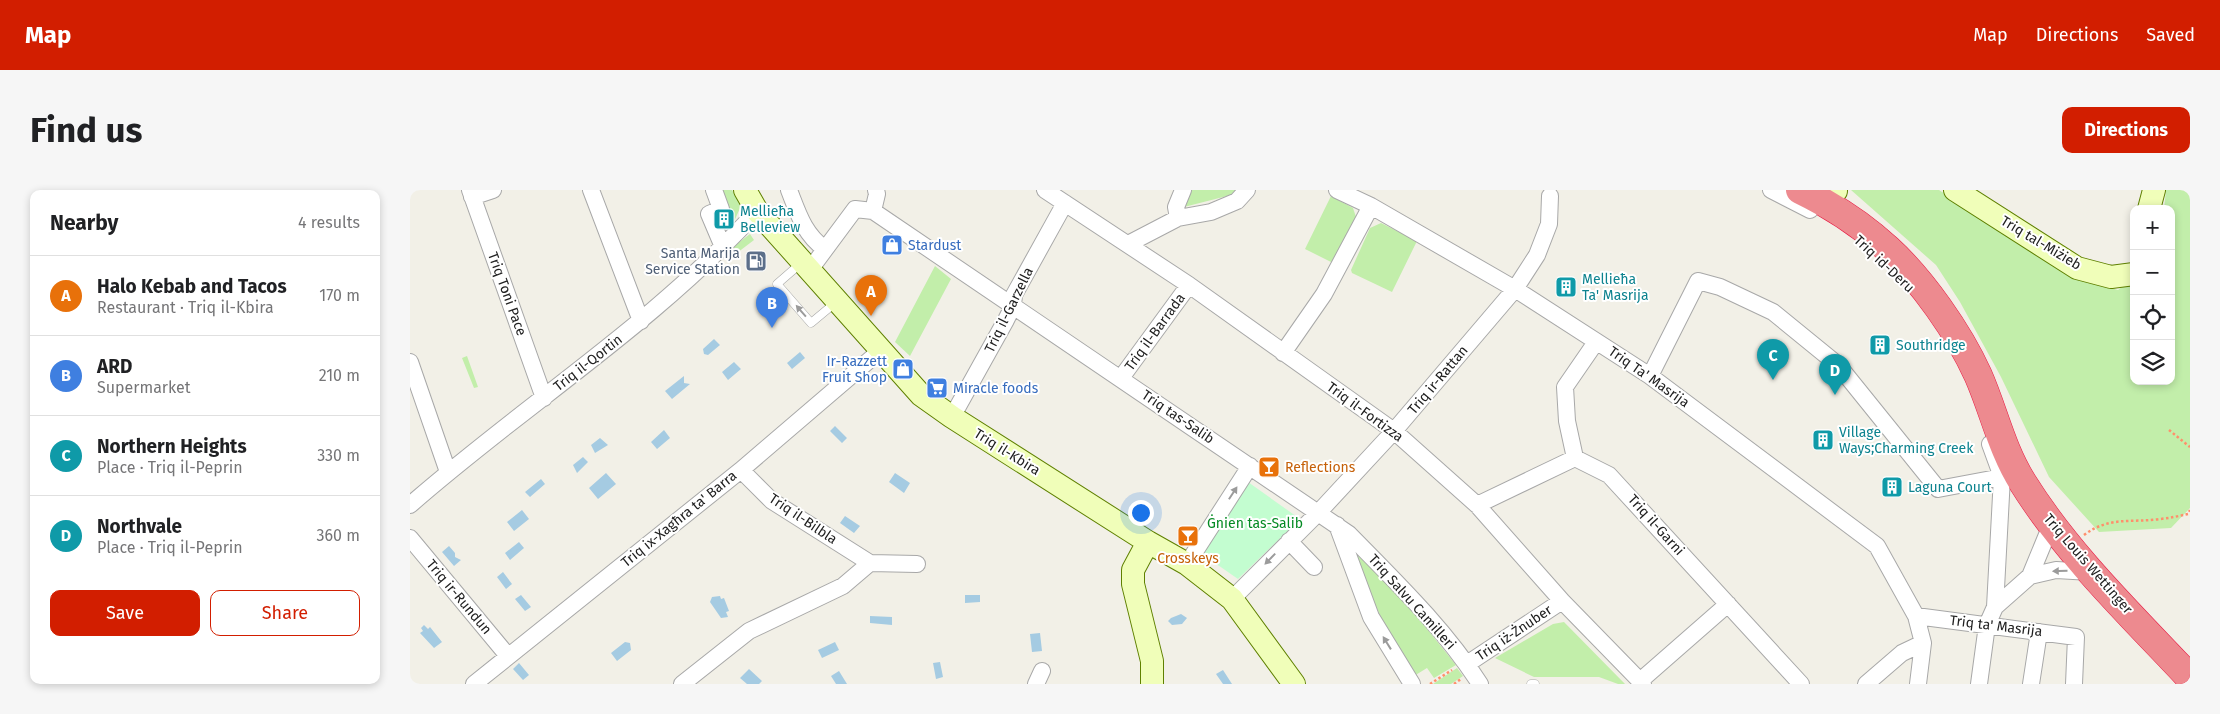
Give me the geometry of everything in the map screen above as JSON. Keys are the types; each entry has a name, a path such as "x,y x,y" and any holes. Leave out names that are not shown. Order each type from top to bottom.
{"highway":[{"name":"Triq Louis Wettinger","path":"1800,190 1825,202 1888,249 1927,292 1964,348 1978,374 2006,453 2051,525 2091,572 2190,678"},
{"name":"Triq Louis Wettinger","path":"1835,190 1880,224 1914,255 1954,306 1986,366 2020,444 2051,503 2190,656"}],"main road":[{"name":"Triq il-Kbira","path":"745,190 757,211 921,395 952,417 1148,542 1187,564 1232,599 1294,684"},
{"name":"Triq tal-Miżieb","path":"1955,190 2077,268 2112,277 2130,275"},
{"path":"2150,205 2154,190"},
{"path":"1148,542 1133,570 1133,577 1152,661 1152,684"}],"street":[{"path":"471,194 493,190"},
{"path":"591,190 641,321"},
{"path":"714,190 721,209 709,214 723,247"},
{"path":"789,190 804,228 812,239 825,249"},
{"path":"806,267 825,249 855,209 873,211 877,194 876,190"},
{"name":"Triq il-Fortizza","path":"1045,190 1189,285 1394,431 1477,505 1562,601 1642,682"},
{"path":"1178,218 1176,207 1183,190"},
{"path":"1128,244 1178,218 1211,212 1237,201 1247,190"},
{"name":"Triq Ta' Masrija","path":"1337,190 1371,206 1515,289 1650,376 1877,546 1916,616 1923,643"},
{"name":"Triq id-Deru","path":"1771,190 1854,235 1913,290 1958,358 2002,478 1996,607"},
{"name":"Triq Toni Pace","path":"471,194 544,398"},
{"name":"Triq ir-Rattan","path":"1232,599 1318,513 1394,431 1515,289 1537,255 1549,224 1550,196"},
{"name":"Triq il-Garzella","path":"952,417 1013,306 1014,295 1065,203"},
{"path":"1284,353 1324,294 1371,206"},
{"name":"Triq il-Qortin","path":"410,505 448,472 641,321 723,247 757,211"},
{"name":"Triq tas-Salib","path":"873,211 1337,525"},
{"path":"1650,376 1698,281 1720,287 1773,312 1838,365 1938,489 2002,478"},
{"name":"Triq il-Barrada","path":"1121,378 1189,285"},
{"path":"1477,505 1575,458 1567,420 1565,387 1596,342"},
{"name":"Triq ix-Xagħra ta' Barra","path":"474,684 741,470 880,351"},
{"path":"410,362 448,472"},
{"name":"Triq il-Garni","path":"1575,458 1609,475 1801,684"},
{"path":"1187,564 1250,466"},
{"name":"Triq il-Bilbla","path":"741,470 772,501 870,563"},
{"path":"1337,525 1371,617 1412,684"},
{"name":"Triq Salvu Camilleri","path":"1337,525 1349,534 1402,588 1466,663 1480,684"},
{"path":"1978,684 1987,625 1996,607 2030,576 2051,525"},
{"name":"Triq ir-Rundun","path":"410,538 508,656"},
{"path":"1289,541 1314,567"},
{"path":"682,684 749,631 843,586 870,563 917,564"},
{"path":"2030,576 2056,570 2091,572"},
{"name":"Triq iż-Żnuber","path":"1466,663 1562,601"},
{"path":"1642,682 1728,604"},
{"name":"Triq ta' Masrija","path":"1916,616 2076,637 2074,684"},
{"path":"2031,684 2039,632"},
{"path":"1866,684 1902,654 1923,643"},
{"path":"1918,684 1923,643"}],"lane":[{"path":"806,267 777,284 811,323 836,301"}],"path":[{"path":"2169,430 2190,447"},
{"path":"2080,537 2094,528 2119,520 2160,519 2188,514 2190,510"},
{"name":"Triq iż-Żnuber","path":"1430,684 1466,663"}],"green space":[{"path":"719,190 732,190 741,206 732,226"},
{"path":"1185,190 1236,190 1231,195 1184,207"},
{"path":"1851,190 1939,190 2070,276 2118,290 2130,280 2130,385 2175,385 2175,205 2164,205 2166,190 2190,190 2190,508 2171,528 2099,532 2049,477 2001,377 1960,302 1936,265"},
{"path":"1331,196 1353,208 1356,217 1333,263 1305,249"},
{"path":"1381,223 1417,241 1392,292 1352,273 1351,270 1370,228"},
{"path":"750,234 754,240 733,256 734,246"},
{"path":"935,266 951,279 910,356 895,342"},
{"path":"467,356 478,387 474,388 462,358"},
{"name":"Ġnien tas-Salib","path":"1248,482 1300,519 1238,579 1202,554"},
{"path":"1348,540 1424,625 1456,665 1434,678 1427,668 1414,676 1384,625"},
{"path":"1564,622 1625,684 1618,684 1599,677 1534,677 1495,658 1553,624"},
{"path":"1457,668 1463,676 1451,684 1433,684"}],"water":[{"path":"714,339 720,345 708,355 704,354 703,349"},
{"path":"800,352 805,358 792,369 787,363"},
{"path":"734,362 741,369 728,380 722,372"},
{"path":"684,376 684,383 690,384 672,399 665,391"},
{"path":"835,426 847,438 842,443 830,431"},
{"path":"664,430 670,438 657,449 651,442"},
{"path":"600,438 608,445 595,453 591,445"},
{"path":"583,457 588,462 577,473 573,465"},
{"path":"606,473 616,484 598,499 589,488"},
{"path":"895,473 910,483 904,493 889,482"},
{"path":"541,479 545,484 530,497 525,492"},
{"path":"522,510 529,519 514,531 507,522"},
{"path":"845,516 860,526 854,533 840,523"},
{"path":"519,542 524,548 510,560 505,553"},
{"path":"449,546 455,553 455,557 461,560 454,566 442,552"},
{"path":"503,572 512,584 506,589 497,577"},
{"path":"521,595 531,607 525,611 515,599"},
{"path":"965,595 980,595 980,602 965,603"},
{"path":"720,596 721,599 724,598 729,611 726,612 728,617 721,618 710,602 712,597"},
{"path":"1181,614 1187,618 1182,624 1172,625 1168,621 1171,618"},
{"path":"870,616 892,617 892,625 870,623"},
{"path":"424,625 428,629 430,627 442,642 434,648 420,633 423,631 421,628"},
{"path":"1040,633 1042,651 1032,652 1030,634"},
{"path":"625,642 630,643 631,650 617,661 611,653"},
{"path":"835,642 839,650 822,658 818,650"},
{"path":"940,662 943,677 936,679 933,663"},
{"path":"519,663 529,675 523,680 513,669"},
{"path":"749,669 762,681 759,684 747,684 740,678"},
{"path":"1223,670 1232,684 1223,684 1216,674"},
{"path":"839,671 847,684 836,684 831,676"}],"place":[{"name":"Mellieħa Belleview","path":"724,219"},
{"name":"Stardust","path":"892,245"},
{"name":"Santa Marija Service Station","path":"756,261"},
{"name":"Mellieħa Ta' Masrija","path":"1566,287"},
{"name":"Halo Kebab and Tacos","path":"871,316"},
{"name":"ARD","path":"772,328"},
{"name":"Southridge","path":"1880,345"},
{"name":"Ir-Razzett Fruit Shop","path":"903,369"},
{"name":"Northern Heights","path":"1773,380"},
{"name":"Miracle foods","path":"937,388"},
{"name":"Northvale","path":"1835,395"},
{"name":"Village Ways;Charming Creek","path":"1823,440"},
{"name":"Reflections","path":"1269,467"},
{"name":"Laguna Court","path":"1892,487"},
{"name":"Crosskeys","path":"1188,536"}]}
